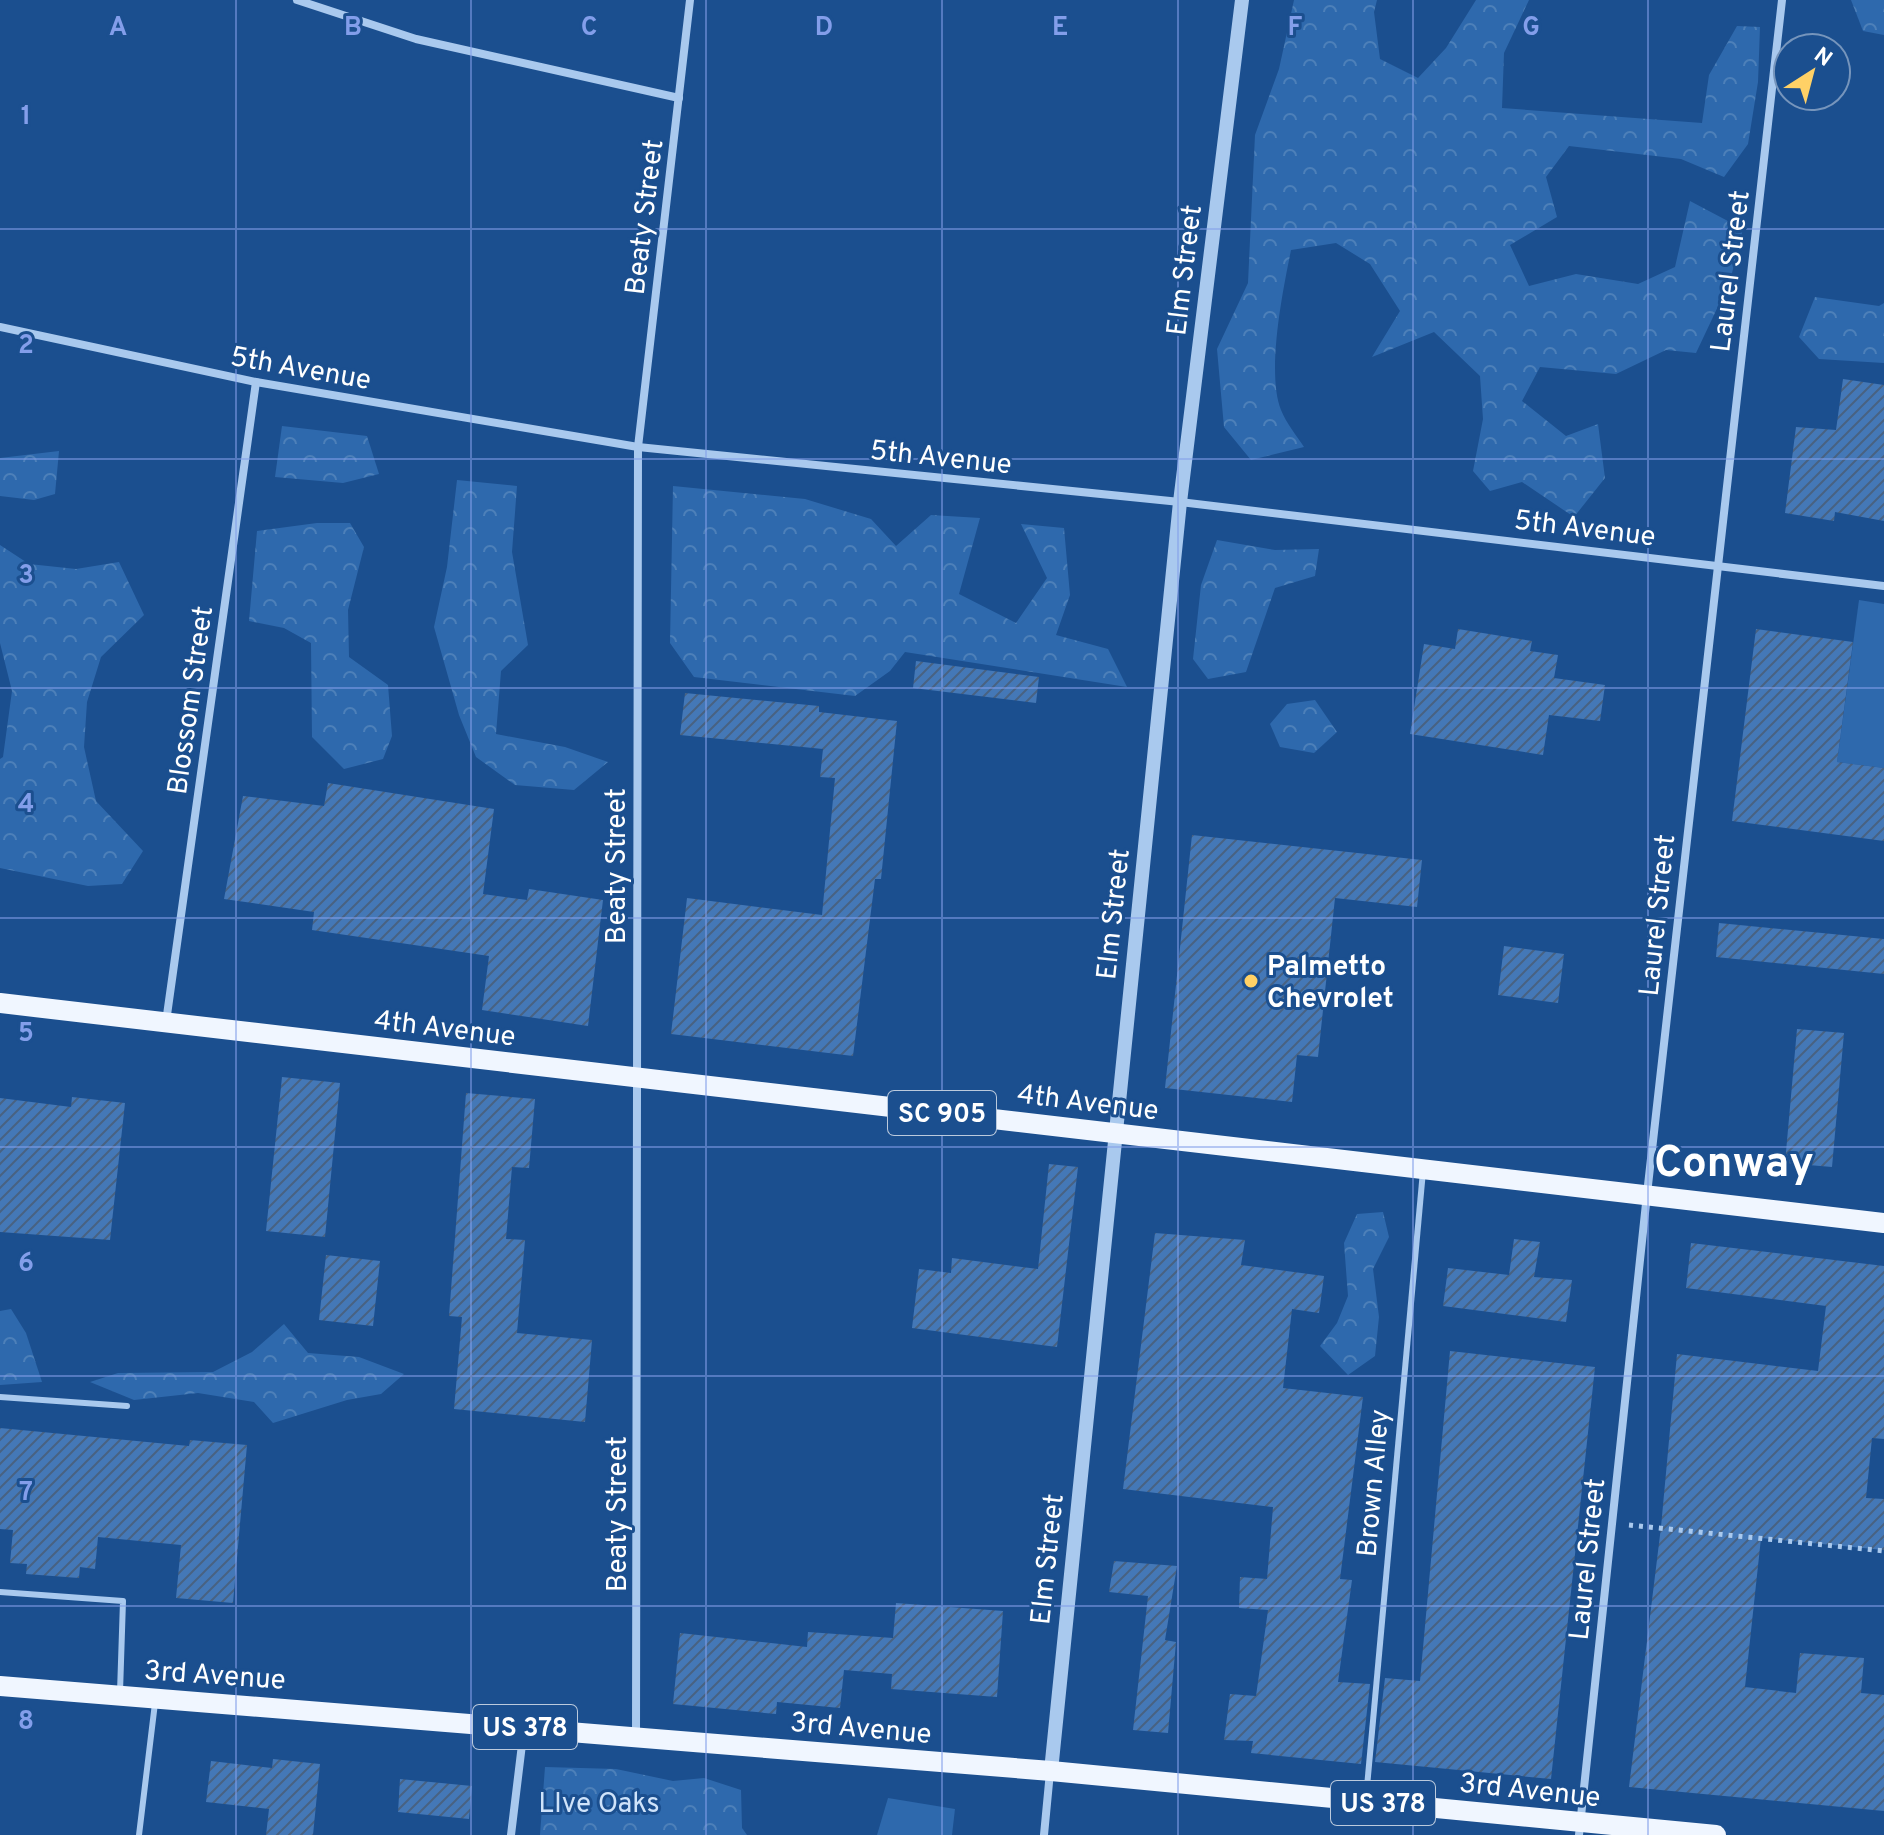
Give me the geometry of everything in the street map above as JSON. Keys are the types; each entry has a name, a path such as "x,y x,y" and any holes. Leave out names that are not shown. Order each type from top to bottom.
{"main road":[{"name":"4th Avenue","path":"0,1003 1884,1223"},
{"name":"3rd Avenue","path":"0,1686 1051,1771 1366,1801 1580,1828 1716,1835"}],"street":[{"path":"297,0 416,39 679,98"},
{"name":"Beaty Street","path":"636,1736 639,1509 636,1077 638,447 690,0"},
{"name":"Elm Street","path":"1044,1835 1180,502 1242,0"},
{"name":"Laurel Street","path":"1580,1828 1647,1194 1782,0"},
{"name":"5th Avenue","path":"0,327 256,382 638,447 1180,502 1884,586"},
{"name":"Blossom Street","path":"166,1023 256,382"},
{"path":"511,1835 524,1727"}],"lane":[{"name":"Brown Alley","path":"1366,1801 1423,1168"},
{"path":"0,1397 127,1406"},
{"path":"0,1592 123,1601 120,1695"},
{"path":"139,1835 155,1698"}],"path":[{"path":"1612,1524 1884,1551"}],"green space":[{"path":"1294,0 1377,0 1374,12 1380,59 1418,78 1446,48 1476,0 1529,0 1504,53 1502,108 1702,123 1709,75 1737,26 1760,27 1758,82 1748,144 1724,177 1681,159 1569,146 1546,177 1557,217 1510,245 1529,286 1576,274 1638,284 1675,267 1690,201 1743,229 1730,281 1696,353 1666,350 1616,374 1540,367 1522,401 1566,436 1598,424 1605,478 1574,517 1522,482 1490,491 1473,471 1483,419 1480,376 1434,332 1372,357 1400,311 1370,264 1336,243 1291,250 1280,308 1275,353 1277,394 1283,415 1304,447 1251,460 1224,427 1217,349 1248,283 1255,135 1279,69"},
{"path":"1851,0 1884,0 1884,35 1863,31"},
{"path":"1815,297 1879,306 1884,303 1884,363 1819,359 1799,337"},
{"path":"282,426 367,436 379,474 343,483 275,477"},
{"path":"59,451 55,494 34,500 0,496 0,458"},
{"path":"457,480 517,486 512,552 528,645 501,671 496,734 565,747 608,762 574,790 515,785 476,757 459,715 434,627 447,567"},
{"path":"673,486 805,499 871,519 896,546 931,515 980,518 959,594 1016,623 1047,578 1021,524 1064,528 1070,595 1056,635 1108,649 1127,687 905,652 890,671 855,696 694,677 670,643"},
{"path":"317,523 350,523 364,547 348,610 349,657 388,685 392,736 383,759 344,769 312,737 311,643 284,628 249,621 257,531"},
{"path":"1217,540 1275,550 1319,549 1315,576 1275,588 1246,672 1208,679 1193,659 1201,585"},
{"path":"0,545 29,564 76,569 119,562 144,615 101,657 87,702 84,747 96,801 143,851 122,884 88,886 0,868 0,759 3,757 12,691 0,643"},
{"path":"1859,600 1884,604 1884,768 1837,762"},
{"path":"1315,700 1337,732 1314,753 1280,747 1270,724 1287,704"},
{"path":"1383,1212 1389,1237 1373,1269 1379,1317 1375,1356 1348,1375 1320,1346 1337,1323 1348,1296 1344,1243 1357,1214"},
{"path":"11,1309 26,1333 42,1382 0,1385 0,1311"},
{"path":"284,1324 308,1353 359,1357 404,1374 381,1394 347,1400 273,1423 254,1402 198,1393 134,1400 90,1382 118,1373 213,1372 252,1352"},
{"name":"LIve Oaks","path":"545,1767 616,1769 673,1781 704,1778 741,1790 742,1828 747,1835 540,1835"},
{"path":"888,1798 955,1809 952,1835 877,1835"}],"building":[{"path":"1843,379 1884,385 1884,521 1835,512 1834,521 1785,513 1796,427 1836,430"},
{"path":"1458,629 1532,641 1530,651 1558,655 1554,678 1605,685 1600,721 1549,715 1543,755 1410,734 1424,644 1455,649"},
{"path":"1756,629 1853,642 1837,762 1884,768 1884,841 1732,821"},
{"path":"916,661 1039,677 1036,703 913,688"},
{"path":"685,693 819,706 819,712 897,721 881,879 875,879 853,1056 671,1034 687,898 822,915 835,778 820,777 823,749 680,735"},
{"path":"328,783 494,809 483,894 527,900 529,889 603,900 588,1026 482,1010 489,956 312,930 314,912 224,899 243,796 324,806"},
{"name":"Palmetto Chevrolet","path":"1192,835 1422,860 1417,907 1335,898 1318,1057 1297,1055 1292,1102 1165,1088"},
{"path":"1719,923 1884,939 1884,974 1716,957"},
{"path":"1504,946 1564,954 1558,1003 1498,995"},
{"path":"1797,1029 1844,1033 1832,1167 1785,1163"},
{"path":"282,1077 340,1083 325,1237 266,1231"},
{"path":"466,1093 535,1099 529,1168 512,1167 506,1239 525,1240 517,1333 592,1340 585,1422 454,1409 462,1317 449,1316"},
{"path":"72,1097 125,1103 110,1240 0,1232 0,1098 71,1107"},
{"path":"1049,1164 1078,1167 1057,1347 912,1328 919,1269 951,1273 952,1258 1038,1269"},
{"path":"1155,1233 1245,1240 1241,1265 1324,1276 1319,1313 1292,1309 1283,1388 1363,1397 1340,1579 1352,1580 1338,1682 1370,1684 1361,1764 1251,1753 1253,1741 1224,1740 1230,1694 1256,1696 1268,1610 1239,1608 1240,1577 1267,1579 1273,1507 1123,1489"},
{"path":"1514,1239 1540,1242 1534,1277 1572,1280 1566,1322 1443,1306 1448,1268 1509,1275"},
{"path":"1691,1243 1884,1266 1884,1439 1872,1438 1866,1498 1884,1499 1884,1550 1761,1538 1745,1687 1796,1693 1800,1653 1864,1658 1861,1693 1884,1695 1884,1811 1629,1787 1661,1527 1677,1354 1818,1371 1826,1306 1686,1288"},
{"path":"326,1255 380,1261 373,1326 319,1320"},
{"path":"1450,1351 1595,1367 1551,1779 1375,1762 1385,1678 1420,1681"},
{"path":"0,1428 189,1446 190,1440 247,1445 233,1603 176,1598 181,1545 98,1537 95,1569 80,1567 79,1578 26,1574 27,1564 10,1563 13,1530 0,1529"},
{"path":"1114,1561 1177,1566 1165,1640 1176,1642 1168,1733 1133,1730 1148,1596 1109,1592"},
{"path":"896,1603 1003,1611 997,1697 891,1689 892,1674 844,1670 840,1708 777,1702 776,1714 673,1704 680,1633 807,1647 808,1632 893,1638"},
{"path":"273,1759 320,1764 313,1835 266,1835 269,1809 206,1802 211,1761 272,1768"},
{"path":"400,1779 472,1786 469,1819 398,1812"}],"place":[{"name":"Palmetto Chevrolet","path":"1251,981"}],"district":[{"name":"Conway","path":"1734,1161"}]}
